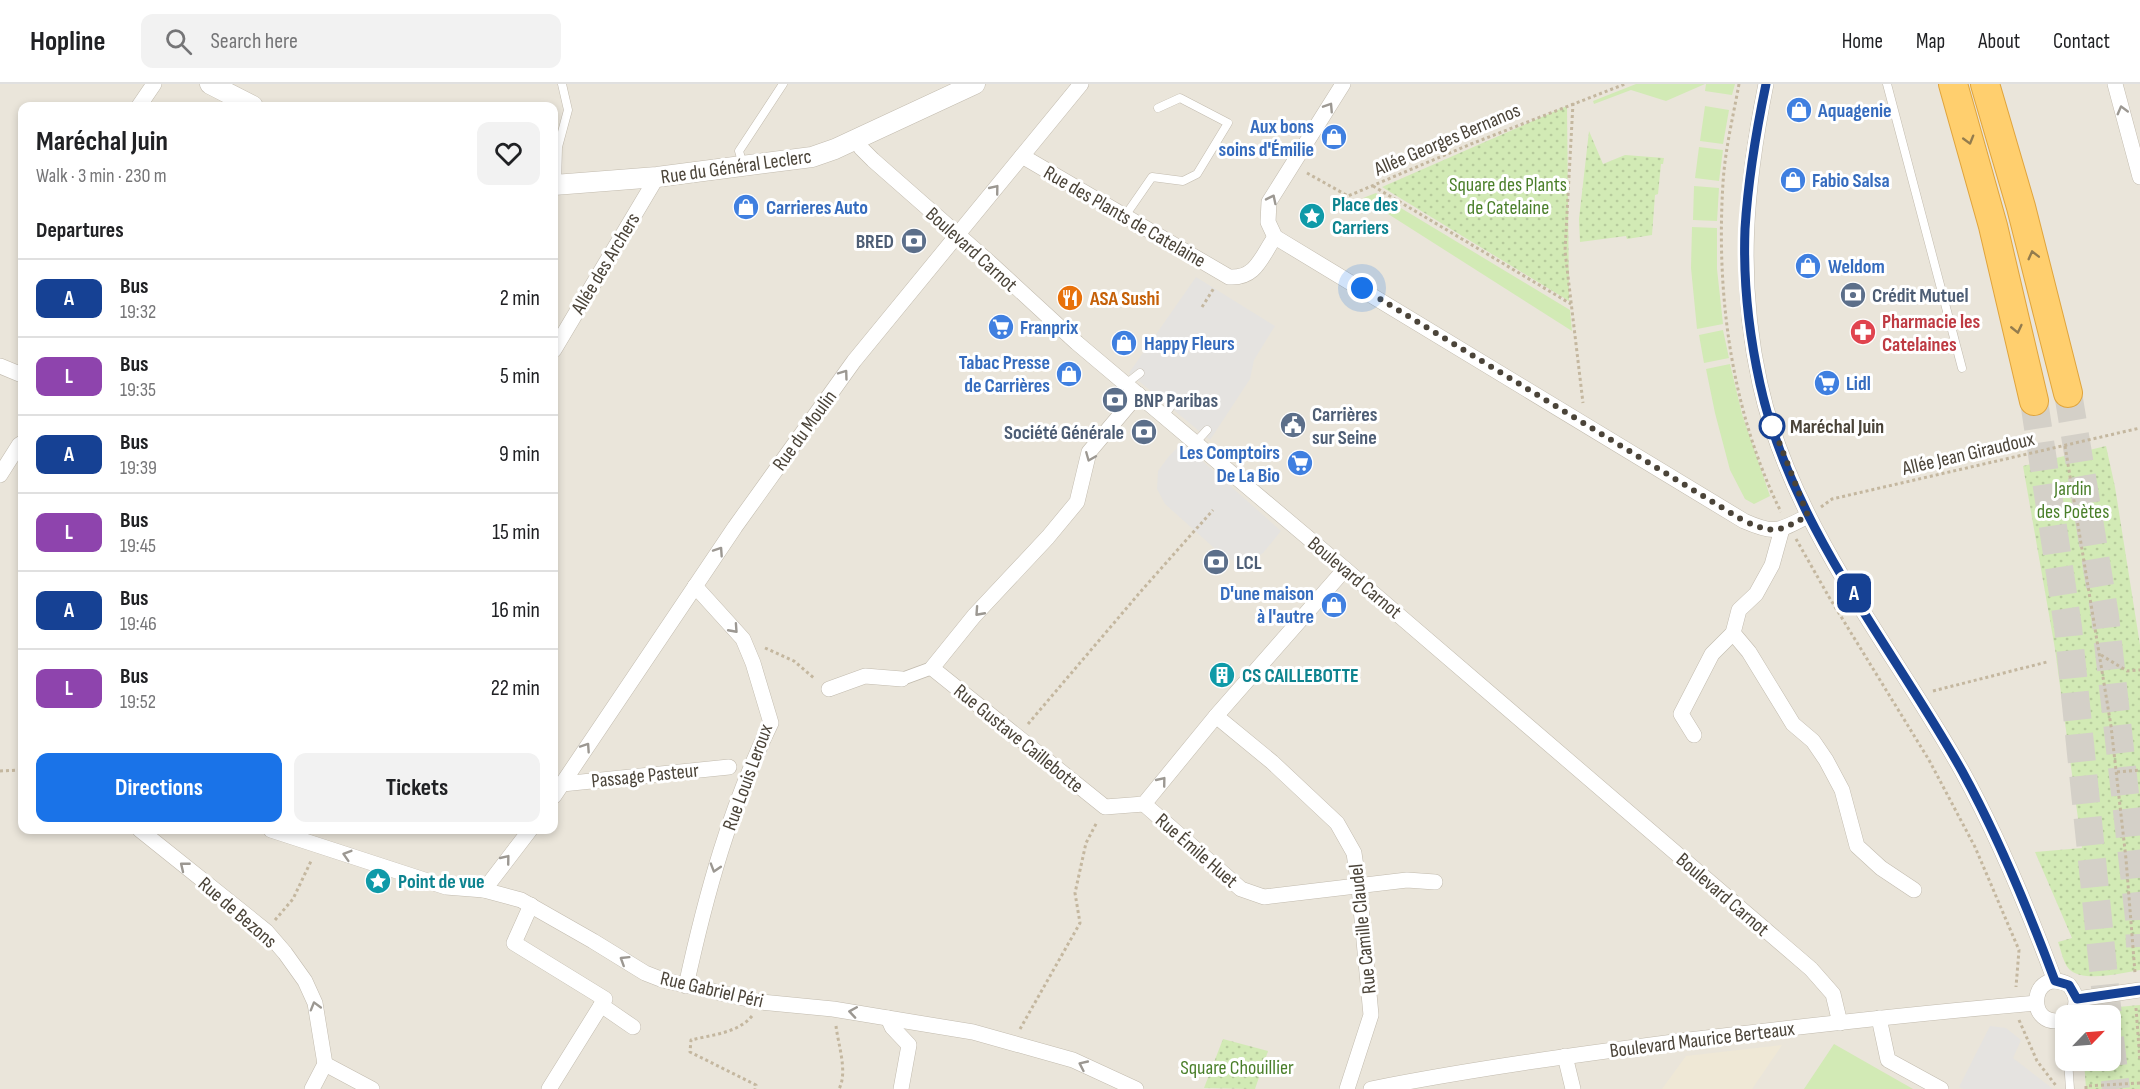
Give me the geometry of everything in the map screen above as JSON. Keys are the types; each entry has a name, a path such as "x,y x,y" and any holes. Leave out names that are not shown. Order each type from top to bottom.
{"highway":[{"path":"1953,84 1993,226 2034,401"},
{"path":"1985,84 2021,207 2068,393"}],"street":[{"path":"142,102 154,84"},
{"path":"210,84 246,102"},
{"name":"Rue du Général Leclerc","path":"558,184 657,177 812,158 975,84"},
{"name":"Rue du Moulin","path":"558,790 748,508 861,352 1081,84"},
{"path":"1343,84 1269,202 1266,216 1275,237 1744,521 1766,531 1785,527 1808,516"},
{"path":"1766,84 1751,172 1745,230 1750,329 1761,386 1775,435 1808,516 1962,771 2017,886 2055,981"},
{"path":"2115,84 2140,177"},
{"name":"Boulevard Carnot","path":"857,138 861,148 873,160 958,234 1039,310 1811,969 1833,994 1840,1023"},
{"name":"Rue des Plants de Catelaine","path":"1022,156 1226,275"},
{"name":"Allée des Archers","path":"558,343 657,177"},
{"path":"1226,275 1239,278 1251,272 1275,237"},
{"path":"0,366 18,373"},
{"path":"829,689 866,676 902,679 932,668 974,616 1077,502 1089,452 1132,389"},
{"path":"0,475 18,447"},
{"path":"1694,735 1681,714 1712,654 1732,633 1740,610 1756,594 1772,565 1785,527"},
{"path":"1105,807 1144,804 1216,716 1345,569"},
{"name":"Rue Louis Leroux","path":"686,986 703,907 730,816 771,723 743,639 695,586"},
{"path":"1732,633 1749,651 1793,724 1813,741 1826,760 1842,790 1857,846 1881,868 1914,890"},
{"name":"Rue Gustave Caillebotte","path":"932,668 1105,807"},
{"name":"Rue Camille Claudel","path":"1216,716 1272,762 1337,824 1354,852 1371,1015 1347,1089"},
{"name":"Passage Pasteur","path":"558,790 729,767"},
{"name":"Rue Émile Huet","path":"1144,804 1240,889 1264,897 1407,880 1434,882"},
{"name":"Rue de Bezons","path":"145,834 266,931 305,981 315,1003 325,1064"},
{"name":"Rue Gabriel Péri","path":"283,834 446,887 484,890 521,900 645,973 686,986 761,1002 833,1009 973,1032 1073,1060 1137,1089"},
{"path":"484,890 527,834"},
{"path":"531,905 514,943 605,999 549,1089"},
{"path":"2055,1018 2045,1018 2038,1010 2036,1003 2038,991 2043,986 2055,981 2069,985 2077,999 2076,1005"},
{"path":"2077,999 2138,990"},
{"name":"Boulevard Maurice Berteaux","path":"1371,1089 1453,1073 1565,1056 1879,1018 2036,1003"},
{"path":"601,1005 633,1027"},
{"path":"888,1018 892,1027 909,1045 902,1089"},
{"path":"1879,1018 1888,1060 1941,1089"},
{"path":"1565,1056 1573,1089"},
{"path":"312,1089 325,1064 372,1089"}],"lane":[{"path":"558,147 568,110 562,84"},
{"path":"744,166 739,152 783,84"},
{"path":"1887,84 1962,368"},
{"path":"1125,216 1152,177 1183,182 1197,174 1228,123 1180,98 1158,108"},
{"path":"1132,389 1140,373"},
{"path":"1164,416 1174,402"},
{"path":"1196,442 1207,430"},
{"path":"2069,1071 2070,1089"}],"path":[{"name":"Allée Georges Bernanos","path":"1292,165 1348,196 1471,144 1625,84"},
{"path":"1573,103 1565,251 1585,424"},
{"path":"1468,139 1471,144"},
{"path":"1373,186 1571,304"},
{"path":"1202,306 1226,275"},
{"name":"Allée Jean Giraudoux","path":"1808,516 1832,499 2140,428"},
{"path":"2065,446 2117,772 2138,990"},
{"path":"1018,737 1213,510"},
{"path":"1785,527 1929,760 1975,848 2019,950 2014,1005 2022,1029 2037,1061 2056,1086 2061,1089"},
{"path":"746,645 771,649 794,661 829,689"},
{"path":"2100,655 2127,671 2140,670"},
{"path":"1916,695 2047,662"},
{"path":"0,771 18,770"},
{"path":"2117,772 2140,770"},
{"path":"1012,1042 1080,923 1075,893 1086,843 1105,807"},
{"path":"266,931 292,899 318,846"},
{"path":"755,1089 756,1085 690,1052 691,1040 723,1033 746,1023 761,1002"},
{"path":"2136,1008 2140,1061"},
{"path":"833,1009 842,1070 839,1089"},
{"path":"2086,1089 2086,1086 2140,1083"}],"shaded area":[{"path":"0,84 2140,84 2140,1089 0,1089"},
{"path":"1196,277 1275,326 1254,360 1250,379 1210,440 1129,373"},
{"path":"1182,443 1281,531 1263,553 1251,561 1238,563 1222,555 1165,504 1157,489 1158,471"},
{"path":"1990,1026 2006,1028 2021,1040 2013,1058 2053,1089 1963,1089 1959,1087"},
{"path":"1782,1045 1752,1089 1662,1089 1686,1056"}],"green space":[{"path":"1636,84 1705,84 1666,101 1631,90 1594,104 1593,101"},
{"path":"1706,84 1735,84 1732,95 1705,91"},
{"name":"Square des Plants de Catelaine","path":"1567,106 1569,301 1382,187"},
{"path":"1705,106 1729,110 1723,144 1700,141"},
{"path":"1589,131 1603,164 1625,155 1664,158 1661,164 1658,194 1655,195 1652,235 1580,242 1579,219"},
{"path":"1699,147 1723,150 1719,181 1695,178"},
{"path":"1694,186 1719,188 1717,221 1693,220"},
{"path":"1376,193 1570,310 1572,331 1363,198"},
{"path":"1692,227 1717,228 1717,269 1723,324 1697,329 1691,268"},
{"path":"1723,330 1729,358 1704,363 1699,335"},
{"path":"1730,364 1742,414 1770,496 1754,504 1745,499 1730,470 1706,369"},
{"name":"Jardin des Poètes","path":"2106,446 2115,487 2140,645 2140,970 2093,976 2075,973 2065,963 2058,942 2072,938 2035,852 2082,848 2055,649 2023,466"},
{"path":"2140,1005 2140,1089 2086,1089 2085,1071 2121,1071 2121,1007"},
{"name":"Square Chouillier","path":"1223,1039 1268,1051 1255,1089 1204,1088"},
{"path":"1834,1044 1913,1089 1804,1089"}],"tunnel":[{"path":"2068,393 2105,616 2139,918 2140,947"},
{"path":"2034,401 2068,627 2107,1005"},
{"path":"2114,1071 2116,1089"}],"bus line":[{"name":"A","path":"1766,84 1751,172 1745,230 1750,329 1770,419 1798,492 1820,539 1962,771 2017,886 2055,981 2062,981 2069,985 2077,999 2140,990"}],"place":[{"name":"Aquagenie","path":"1799,110"},
{"name":"Aux bons soins d'Émilie","path":"1334,137"},
{"name":"Fabio Salsa","path":"1793,180"},
{"name":"Carrieres Auto","path":"746,207"},
{"name":"Place des Carriers","path":"1312,216"},
{"name":"BRED","path":"914,241"},
{"name":"Weldom","path":"1808,266"},
{"name":"Crédit Mutuel","path":"1853,295"},
{"name":"ASA Sushi","path":"1070,298"},
{"name":"Franprix","path":"1001,327"},
{"name":"Pharmacie les Catelaines","path":"1863,332"},
{"name":"Happy Fleurs","path":"1124,343"},
{"name":"Tabac Presse de Carrières","path":"1069,374"},
{"name":"Lidl","path":"1827,383"},
{"name":"BNP Paribas","path":"1115,400"},
{"name":"Carrières sur Seine","path":"1293,425"},
{"name":"Maréchal Juin","path":"1772,426"},
{"name":"Société Générale","path":"1144,432"},
{"name":"Les Comptoirs De La Bio","path":"1300,463"},
{"name":"LCL","path":"1216,562"},
{"name":"D'une maison à l'autre","path":"1334,605"},
{"name":"CS CAILLEBOTTE","path":"1222,675"},
{"name":"Point de vue","path":"378,881"}],"route":[{"path":"1362,288 1744,521 1766,531 1782,529 1808,516 1770,419 1772,426"}]}
